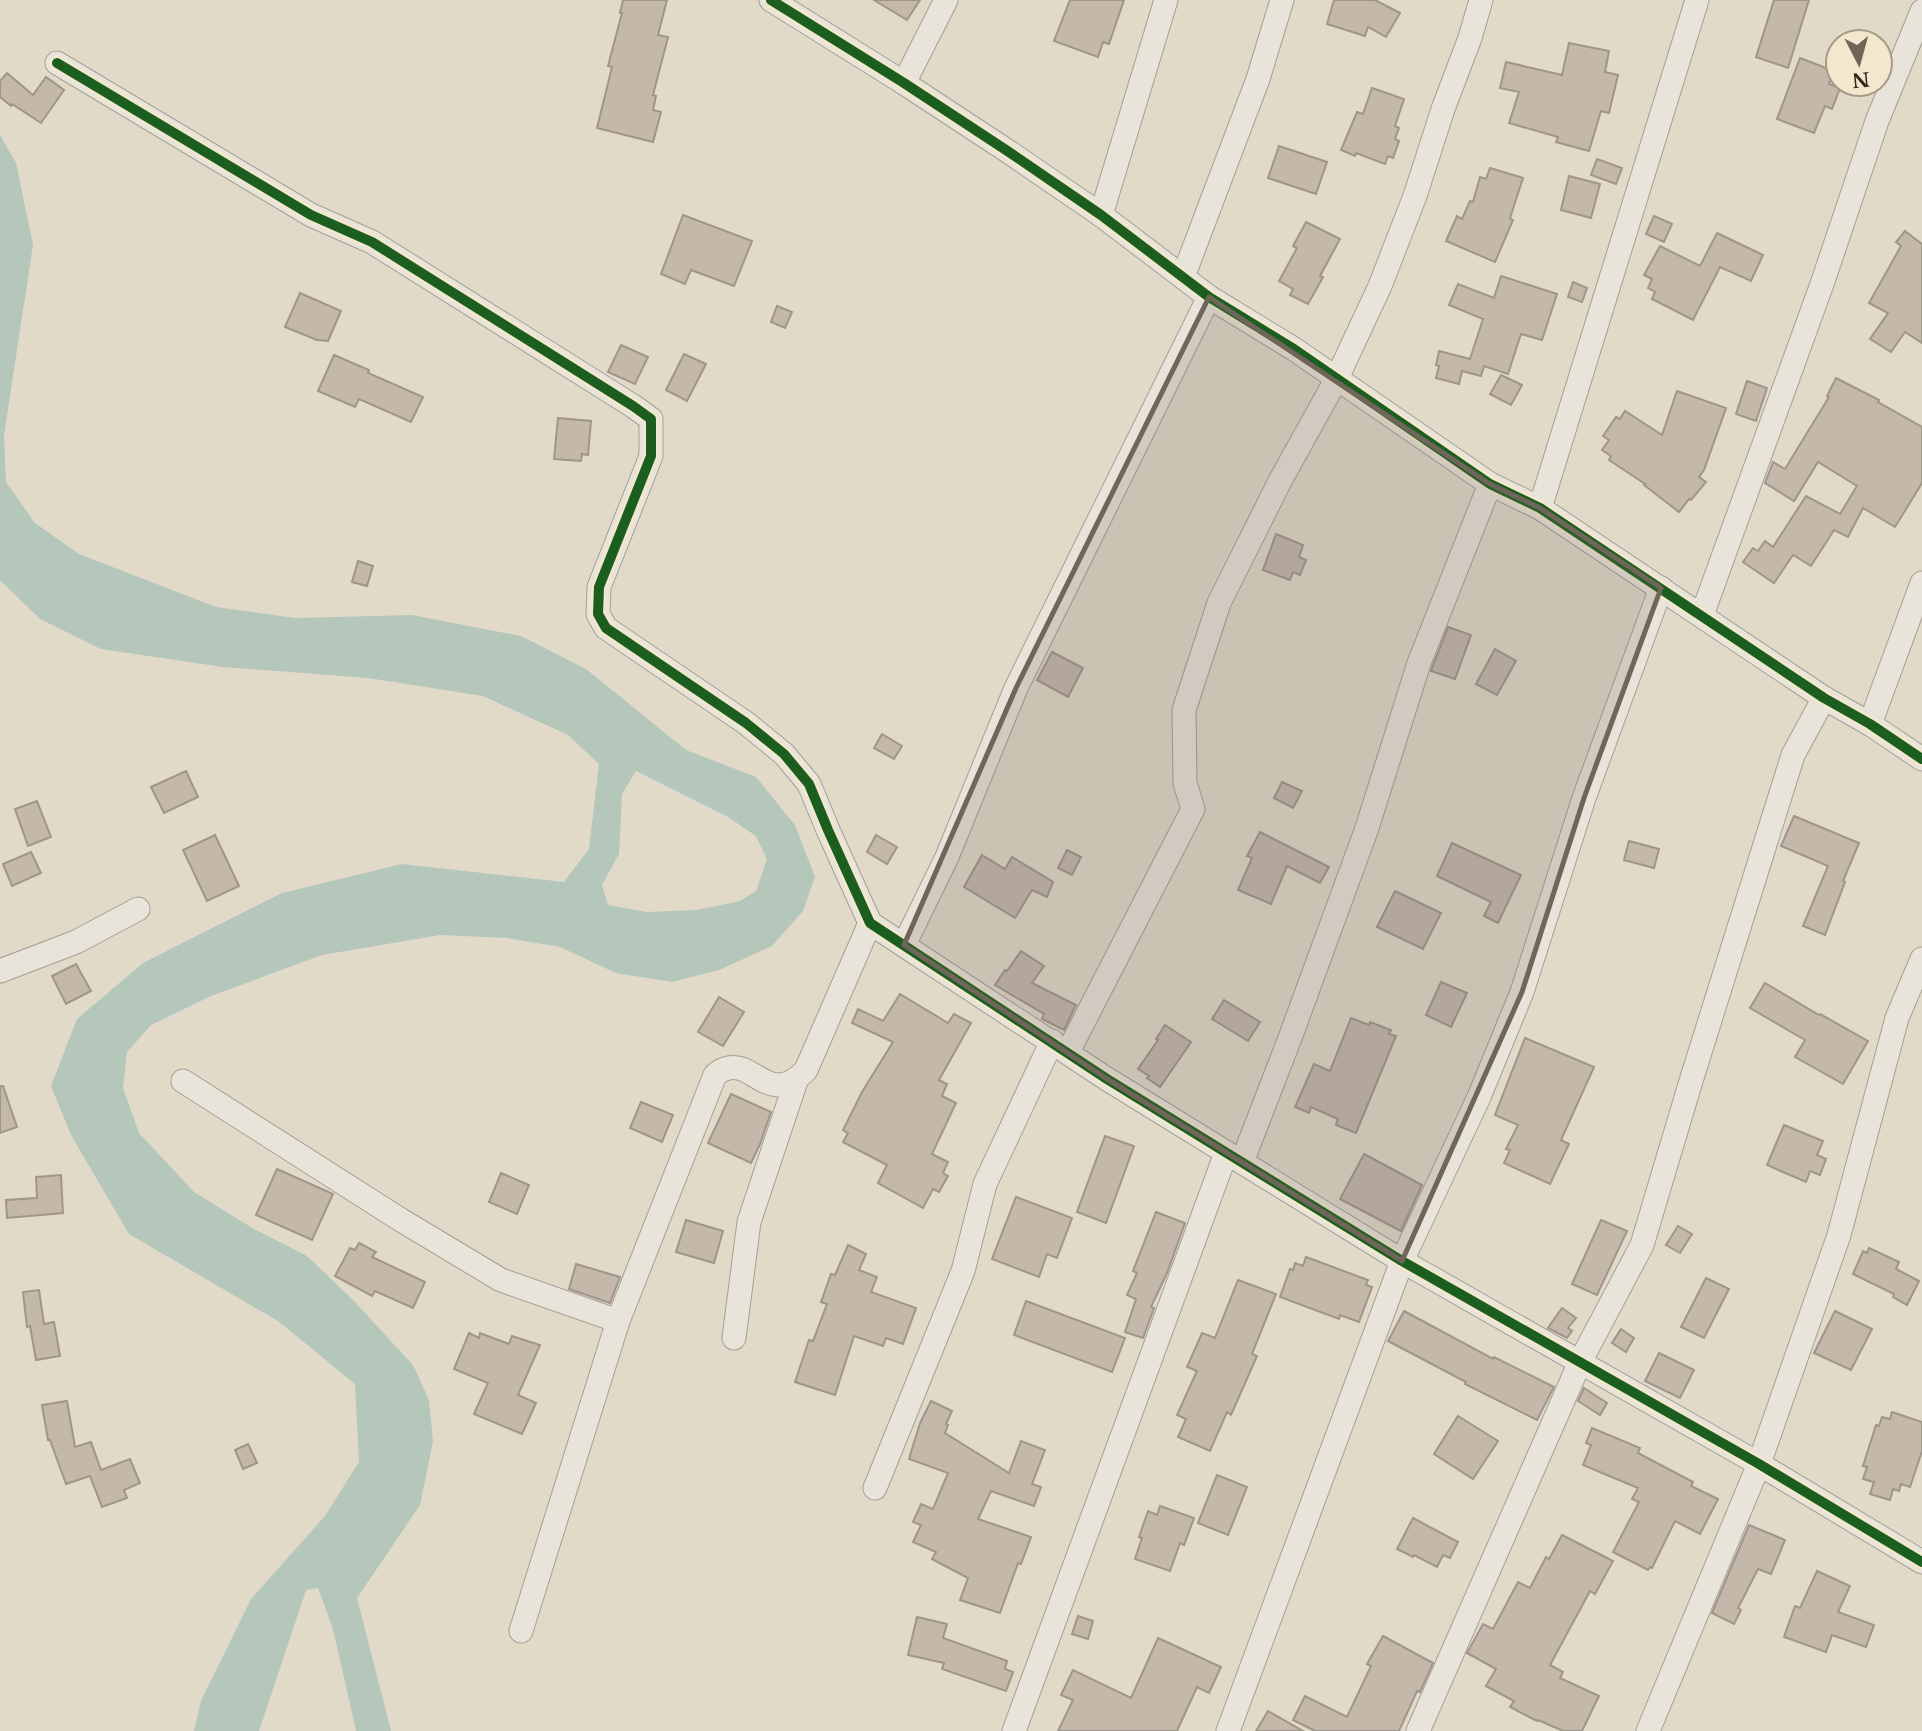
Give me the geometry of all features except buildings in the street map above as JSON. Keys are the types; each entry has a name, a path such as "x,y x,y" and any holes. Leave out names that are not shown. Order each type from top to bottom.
{"street":[{"path":"771,0 904,83 1101,215 1209,297 1294,349 1490,484 1540,508 1824,698 1870,724 1922,759"},
{"path":"904,83 946,0"},
{"path":"1101,215 1166,0"},
{"path":"1183,277 1258,79 1282,0"},
{"path":"874,1488 962,1271 985,1184 1193,809 1185,783 1184,710 1219,603 1280,481 1337,378 1380,286 1415,196 1481,0"},
{"path":"1540,508 1697,0"},
{"path":"1702,615 1822,284 1877,121 1922,11"},
{"path":"57,63 311,215 372,242 651,419 651,456 599,587 598,614 606,628 746,723 784,754 809,784 870,923 1107,1079 1402,1261 1759,1464 1922,1562"},
{"path":"904,944 947,857 1016,688 1209,297"},
{"path":"1013,1731 1234,1158 1290,1038 1367,828 1419,663 1490,484"},
{"path":"1870,724 1922,583"},
{"path":"1228,1731 1402,1261 1479,1097 1522,992 1584,798 1661,588"},
{"path":"1418,1731 1580,1362 1642,1245 1793,755 1824,698"},
{"path":"0,971 76,943 138,909"},
{"path":"734,1338 749,1222 796,1081 806,1070 870,923"},
{"path":"1648,1731 1759,1464 1839,1235 1897,1018 1922,959"},
{"path":"521,1631 618,1321 715,1075 727,1068 741,1069 765,1082 782,1086 796,1081"},
{"path":"183,1081 501,1280 618,1321"}],"highlighted area":[{"path":"1209,297 1490,484 1540,508 1661,588 1584,798 1522,992 1402,1261 1107,1079 904,945 1016,688"}],"shaded area":[{"path":"0,135 16,163 33,245 4,435 6,482 35,523 79,554 216,607 295,618 412,615 521,636 586,669 686,750 756,777 795,825 815,877 803,911 772,946 719,970 672,982 616,973 560,947 507,938 440,935 322,955 211,996 151,1025 127,1052 123,1088 139,1133 194,1192 254,1229 307,1256 353,1300 413,1365 429,1400 433,1441 420,1505 357,1598 391,1731 356,1731 333,1629 318,1588 306,1590 259,1731 194,1731 201,1701 251,1599 325,1516 359,1462 355,1384 278,1321 129,1234 71,1135 51,1086 77,1019 143,963 282,893 402,864 564,882 589,849 599,764 568,735 483,696 368,678 223,667 101,649 40,619 0,580","holes":["636,771 728,817 756,836 767,859 756,891 740,901 697,910 646,912 608,905 602,885 619,854 622,794"]}],"cycle path":[{"path":"771,0 1009,152 1101,215 1209,297 1294,349 1490,484 1540,508 1824,698 1870,724 1922,759"},
{"path":"57,63 311,215 372,242 651,419 651,456 599,587 598,614 606,628 746,723 784,754 809,784 870,923 1107,1079 1402,1261 1759,1464 1922,1562"}]}
